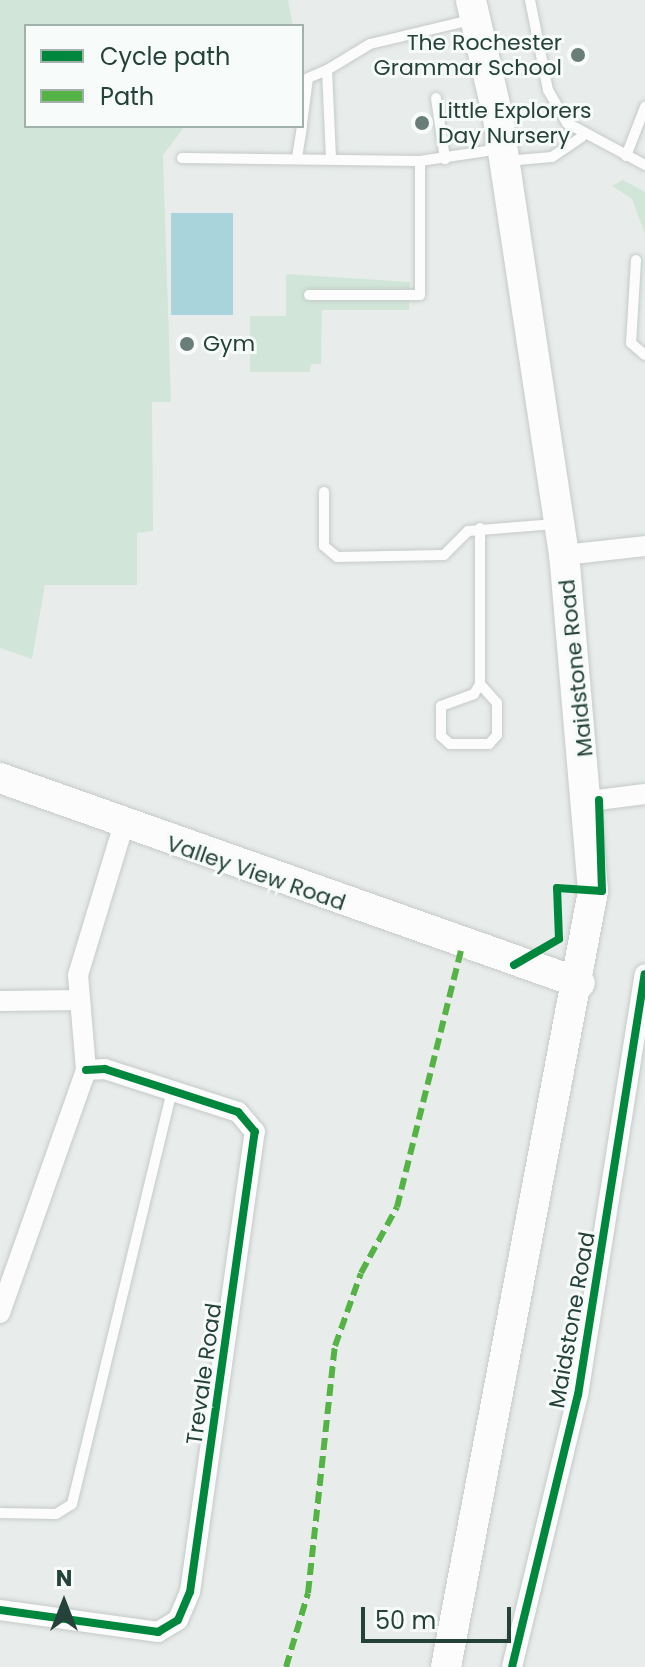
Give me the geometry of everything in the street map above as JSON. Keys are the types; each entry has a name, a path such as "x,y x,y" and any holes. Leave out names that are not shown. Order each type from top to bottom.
{"main road":[{"name":"Maidstone Road","path":"446,1667 580,983 593,891 590,801 564,555 503,155 473,10"},
{"name":"Valley View Road","path":"0,778 123,827 514,965 580,983"}],"street":[{"path":"564,555 645,546"},
{"path":"590,801 645,794"},
{"path":"0,1313 86,1070 79,1000 93,914 123,827"},
{"name":"Maidstone Road","path":"512,1667 589,1337 645,974"},
{"path":"0,1001 79,1000"},
{"name":"Trevale Road","path":"0,1610 158,1632 178,1620 190,1592 255,1132 238,1112 105,1069 86,1070"}],"lane":[{"path":"530,0 552,102 582,137 645,165"},
{"path":"304,109 308,78 370,44 473,10"},
{"path":"327,70 331,159"},
{"path":"436,98 445,159"},
{"path":"626,156 645,107"},
{"path":"297,158 302,128"},
{"path":"182,158 420,161 503,155 552,157 582,137"},
{"path":"309,295 420,295 420,161"},
{"path":"636,260 631,343 645,355"},
{"path":"324,492 330,555 444,555 480,528 559,524"},
{"path":"480,528 480,684 474,694 441,706 441,736 450,744 489,744 497,735 497,703 480,684"},
{"path":"0,1513 56,1514 72,1504 172,1090"}],"green space":[{"path":"0,0 288,0 293,24 24,24 24,128 183,128 163,155 171,402 152,402 153,531 137,533 137,585 45,585 32,659 0,648"},
{"path":"623,180 645,192 645,234 632,199 612,186"},
{"path":"286,274 410,282 409,310 322,310 321,364 311,364 310,372 250,372 250,316 286,316"}],"water":[{"path":"171,213 233,213 233,315 171,315"}],"marked path":[{"path":"286,1667 308,1593 335,1346 361,1273 397,1207 462,946"}],"cycle path":[{"path":"514,965 559,939 557,888 602,891 599,800"},
{"path":"512,1667 578,1395 645,974"},
{"path":"0,1610 158,1632 178,1620 190,1592 255,1132 238,1112 105,1069 86,1070"}],"place":[{"name":"The Rochester Grammar School","path":"578,55"},
{"name":"Little Explorers Day Nursery","path":"422,123"},
{"name":"Gym","path":"187,344"}]}
